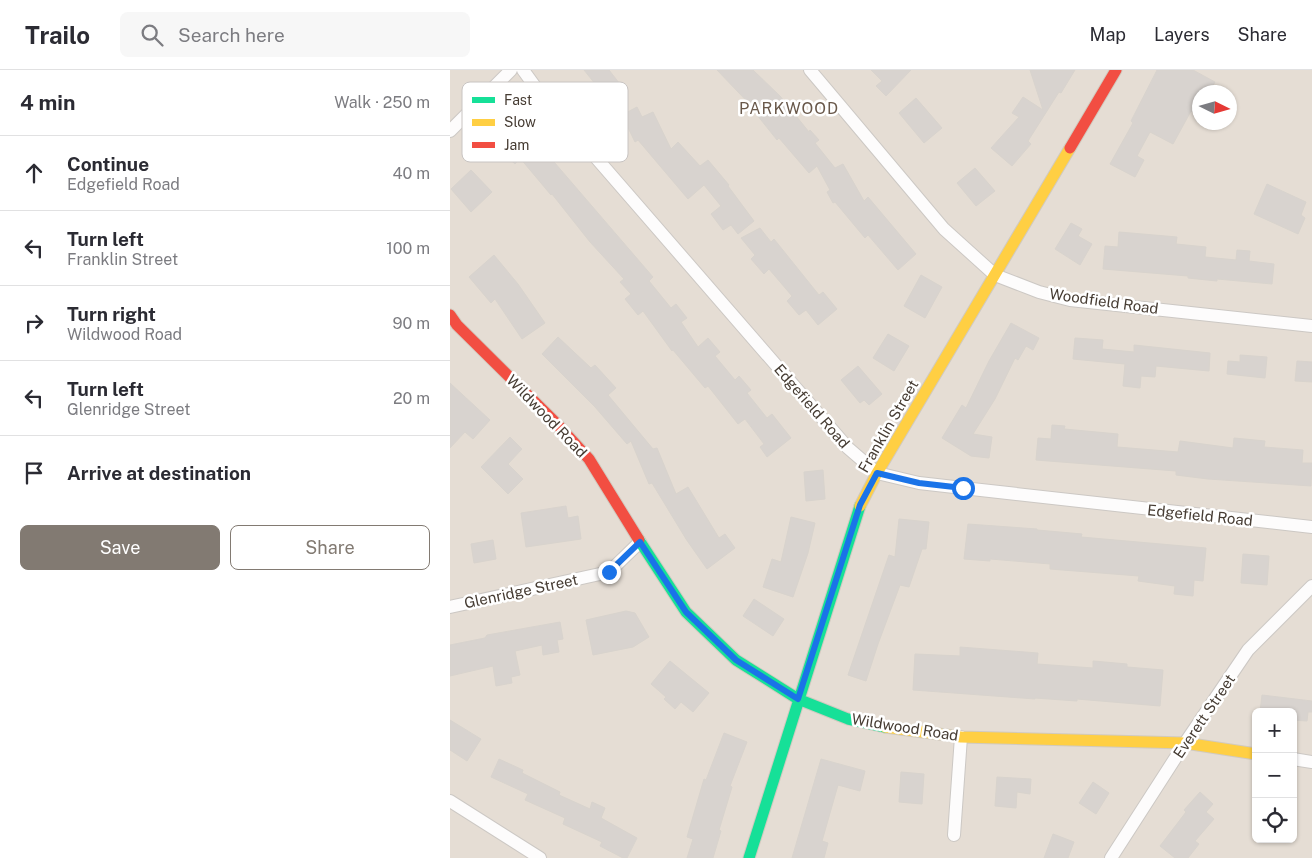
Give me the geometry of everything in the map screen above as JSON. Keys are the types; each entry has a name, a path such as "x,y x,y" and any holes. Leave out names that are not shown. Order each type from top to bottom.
{"street":[{"path":"499,82 511,70"},
{"name":"Edgefield Road","path":"523,70 532,82"},
{"name":"Franklin Street","path":"749,858 860,505 877,473 1116,70"},
{"name":"Woodfield Road","path":"814,71 944,229 995,275 1039,292 1070,300 1311,325"},
{"path":"450,131 462,119"},
{"name":"Edgefield Road","path":"600,162 841,440 877,473 919,483 1312,527"},
{"path":"1311,325 1312,312"},
{"name":"Wildwood Road","path":"452,321 558,424 589,459 686,612 736,660 798,699 848,719 886,727 961,737 1185,743 1252,753"},
{"name":"Glenridge Street","path":"450,606 609,572 640,542"},
{"name":"Everett Street","path":"1111,858 1248,650 1312,586"},
{"path":"954,835 961,737"},
{"path":"1297,760 1312,762"},
{"path":"450,801 540,858"}],"shaded area":[{"path":"450,70 1312,70 1312,858 450,858"}],"building":[{"path":"584,70 609,70 618,82 594,82"},
{"path":"717,70 753,70 780,96 809,132 810,130 819,140 815,143 835,168 843,164 864,201 868,197 916,254 898,270 868,235 865,238 835,202 833,203 827,192 830,190 817,166 809,173 779,138 777,140 757,115 759,114"},
{"path":"871,70 911,70 886,96 876,86 882,81"},
{"path":"1030,70 1075,70 1028,141 1031,144 1012,166 991,148 1019,117 1012,113 1023,97 1043,110"},
{"path":"1157,70 1193,70 1215,82 1213,85 1192,85 1192,112 1173,144 1150,132 1137,156 1144,160 1135,177 1110,164 1133,123 1131,121"},
{"path":"916,98 942,128 924,143 899,113"},
{"path":"637,107 642,117 653,112 671,149 678,142 700,166 708,160 729,185 754,221 738,234 731,225 723,230 711,214 721,206 704,185 688,199 638,140 635,142 628,127 628,112"},
{"path":"523,162 554,162 653,277 649,281 671,308 676,304 687,318 681,322 698,347 708,338 720,352 715,356 735,380 739,376 751,390 747,393 767,418 772,414 791,438 767,457 760,447 764,444 745,419 738,424 708,386 705,388 672,351 643,311 638,315 625,299 631,294 620,282 624,279"},
{"path":"975,168 995,191 976,206 957,183"},
{"path":"471,170 492,192 471,212 451,189"},
{"path":"1267,184 1306,202 1301,215 1305,218 1298,234 1254,214"},
{"path":"1071,223 1082,229 1078,236 1092,244 1080,265 1055,249"},
{"path":"760,228 771,242 774,239 819,295 823,292 837,309 818,325 806,310 799,315 787,301 792,296 769,269 764,274 751,259 755,255 741,238"},
{"path":"1119,232 1177,237 1176,244 1206,247 1205,257 1236,260 1237,250 1250,251 1249,261 1274,264 1272,284 1217,279 1217,281 1188,278 1188,276 1103,269 1105,246 1118,247"},
{"path":"494,255 518,284 545,323 522,339 495,299 491,303 469,277"},
{"path":"921,275 942,287 925,318 904,306"},
{"path":"1011,323 1039,338 1033,350 1026,346 1018,360 1015,358 995,399 973,434 992,437 989,458 971,456 942,438 962,405 966,408 989,361"},
{"path":"888,334 909,346 894,371 873,358"},
{"path":"558,337 591,368 595,365 616,388 608,395 653,449 657,448 676,494 688,487 719,538 725,534 735,548 707,569 686,539 652,483 649,484 631,441 627,444 595,407 542,354"},
{"path":"1075,338 1103,340 1102,349 1134,352 1134,345 1210,353 1209,371 1156,366 1155,377 1141,376 1140,388 1123,386 1125,364 1073,359"},
{"path":"1240,355 1267,357 1265,378 1227,374 1228,361 1240,362"},
{"path":"1297,361 1312,362 1312,382 1295,381"},
{"path":"858,366 882,394 869,405 864,400 860,403 841,380"},
{"path":"450,383 490,420 473,439 465,432 450,448"},
{"path":"1052,425 1065,426 1064,429 1118,434 1117,447 1178,452 1180,441 1233,448 1234,438 1265,441 1264,447 1303,450 1302,463 1312,463 1311,486 1208,479 1176,475 1176,471 1036,460 1038,438 1051,439"},
{"path":"510,437 522,449 508,464 523,479 508,494 481,467"},
{"path":"823,470 825,499 806,501 804,472"},
{"path":"566,506 568,518 578,516 581,539 526,547 521,513"},
{"path":"791,517 815,523 808,553 793,597 763,587 772,559 781,562"},
{"path":"899,519 929,522 926,549 922,549 909,587 900,585 866,681 848,675 889,555 895,557"},
{"path":"968,524 1037,529 1082,534 1081,537 1206,548 1203,581 1194,580 1193,596 1174,594 1175,586 1138,581 1139,576 1050,569 1050,564 990,559 990,561 964,559"},
{"path":"493,540 496,559 474,563 471,544"},
{"path":"1243,554 1269,556 1267,585 1241,583"},
{"path":"754,599 784,619 773,636 743,616"},
{"path":"626,611 635,613 649,637 633,647 593,655 586,620"},
{"path":"560,622 563,639 557,640 559,652 543,655 542,645 515,651 520,675 511,677 512,683 496,686 493,666 450,676 450,645 485,638 487,635"},
{"path":"960,647 1038,653 1037,664 1093,668 1093,661 1127,664 1127,667 1163,670 1160,706 1077,699 1077,701 1035,699 913,690 915,654 960,656"},
{"path":"670,661 709,693 693,712 681,702 675,709 664,699 666,697 651,684"},
{"path":"1262,695 1312,701 1312,712 1308,712 1307,721 1297,720 1297,708 1260,708"},
{"path":"450,720 481,739 467,761 450,750"},
{"path":"724,733 747,742 730,786 732,787 719,830 721,831 713,858 687,858 693,839 687,837 704,779 706,780"},
{"path":"499,759 523,770 522,773 560,792 559,795 590,809 592,802 605,808 601,818 637,838 627,858 623,858 600,846 602,842 563,824 565,818 525,800 528,794 491,777"},
{"path":"821,759 865,771 860,791 838,785 822,841 828,843 824,858 792,858"},
{"path":"901,772 924,774 922,804 899,802"},
{"path":"997,777 1031,779 1030,794 1017,792 1016,808 995,806"},
{"path":"1093,782 1109,793 1096,814 1079,803"},
{"path":"1200,792 1213,804 1206,812 1214,819 1195,841 1199,844 1188,858 1175,858 1160,846 1186,812 1184,810"},
{"path":"1053,834 1074,842 1068,858 1044,858"}],"traffic: fast":[{"path":"749,858 860,506"},
{"path":"639,540 686,612 736,660 798,699 848,719 885,727"}],"traffic: slow":[{"path":"860,506 877,473 1070,148"},
{"path":"885,727 961,737 1185,743 1252,753"}],"traffic: jam":[{"path":"1070,148 1116,70"},
{"path":"450,315 457,325 557,424 589,459 639,540"}],"district":[{"name":"PARKWOOD","path":"789,108"}],"route":[{"path":"609,572 640,542 686,612 736,660 798,699 860,505 877,473 919,483 963,488"}]}
